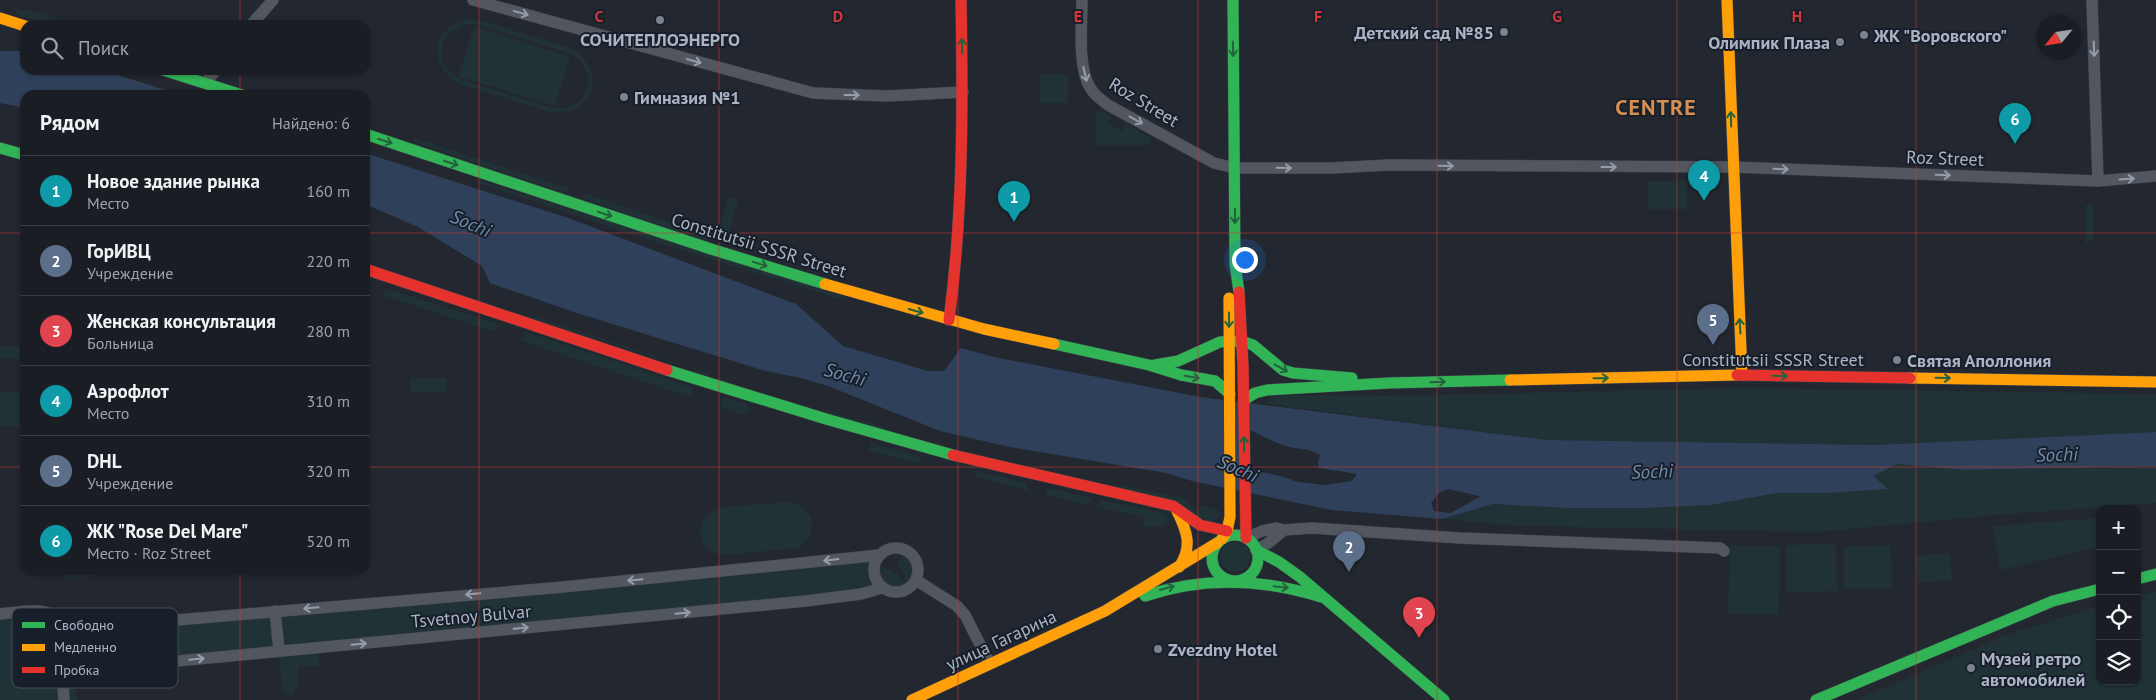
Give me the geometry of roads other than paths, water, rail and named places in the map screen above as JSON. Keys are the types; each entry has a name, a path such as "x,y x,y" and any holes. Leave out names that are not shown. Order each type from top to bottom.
{"main road":[{"path":"949,320 955,274 963,92 961,0"},
{"path":"1233,0 1235,264 1239,285 1244,400 1244,510 1242,537 1256,550 1271,556 1299,574 1374,637 1444,700"},
{"path":"1727,0 1732,168 1742,375"},
{"path":"0,18 20,24"},
{"path":"179,75 227,90"},
{"name":"Constitutsii SSSR Street","path":"370,136 711,249 949,320 1149,365 1181,375 1214,381 1230,396"},
{"path":"0,148 20,154"},
{"path":"1105,611 1178,567 1209,554 1222,538 1230,517 1230,285 1235,264"},
{"path":"370,271 528,324 797,410 924,447 1175,507 1193,521 1207,527 1222,538"},
{"path":"1149,365 1178,361 1220,342 1241,341 1253,345 1275,365 1293,373 1389,383"},
{"name":"Constitutsii SSSR Street","path":"1389,383 1742,375 2156,382"},
{"path":"1244,400 1255,393 1268,390 1389,383"},
{"path":"1207,527 1220,519 1229,506"},
{"path":"1175,507 1209,554 1218,573 1232,581 1246,578 1255,569 1258,556 1256,550"},
{"path":"1175,507 1189,538 1188,553 1178,567"},
{"path":"2141,578 2156,574"},
{"path":"1105,611 1176,586 1203,582 1232,581 1288,587 1328,600"},
{"path":"1816,700 2052,601 2096,589"},
{"name":"улица Гагарина","path":"912,700 1105,611"}],"street":[{"path":"255,20 273,0"},
{"path":"473,0 813,93 887,96 963,92"},
{"name":"Roz Street","path":"1082,0 1082,52 1087,82 1100,99 1214,163 1235,168 1330,168 1389,165 1732,168 2098,181 2156,176"},
{"path":"2092,0 2098,181"},
{"path":"205,83 212,75"},
{"path":"1222,538 1242,537 1276,528 1284,530 1312,528 1460,538 1720,548 1724,552"},
{"path":"1256,550 1268,544 1284,530"},
{"path":"898,548 911,554 918,566 916,580 909,588 899,592 882,588 875,578 876,560 885,551 898,548"},
{"name":"Tsvetnoy Bulvar","path":"178,619 694,575 880,555"},
{"path":"916,580 957,606 965,615 990,664"},
{"name":"Tsvetnoy Bulvar","path":"178,661 806,601 861,594 882,588"},
{"path":"274,611 279,652"}],"water":[{"path":"0,51 20,51 20,75 117,75 166,90 20,90 20,107 0,103"},
{"name":"Sochi","path":"370,155 568,218 796,304 843,346 928,371 944,371 961,348 994,357 1200,397 1546,440 1875,445 2156,432 2156,466 1964,470 1897,464 1873,476 1888,489 1829,493 1777,493 1711,505 1645,508 1567,508 1493,504 1442,519 1332,510 1192,481 1166,473 1010,447 940,431 828,386 766,371 580,314 490,283 482,266 418,227 370,206","holes":["1241,426 1280,444 1315,452 1320,455 1319,468 1357,474 1352,481 1324,485 1298,482 1247,469","1448,489 1479,496 1450,513 1434,511 1431,503 1439,493"]}],"place":[{"name":"СОЧИТЕПЛОЭНЕРГО","path":"660,20"},
{"name":"Детский сад №85","path":"1504,32"},
{"name":"ЖК \"Воровского\"","path":"1864,35"},
{"name":"Олимпик Плаза","path":"1840,42"},
{"name":"Гимназия №1","path":"624,97"},
{"name":"ЖК \"Rose Del Mare\"","path":"2015,144"},
{"name":"Аэрофлот","path":"1704,201"},
{"name":"Новое здание рынка","path":"1014,222"},
{"name":"DHL","path":"1713,345"},
{"name":"Святая Аполлония","path":"1897,360"},
{"name":"ГорИВЦ","path":"1349,572"},
{"name":"Женская консультация","path":"1419,638"},
{"name":"Zvezdny Hotel","path":"1158,649"},
{"name":"Музей ретро автомобилей","path":"1971,668"}],"district":[{"name":"CENTRE","path":"1656,107"}]}
